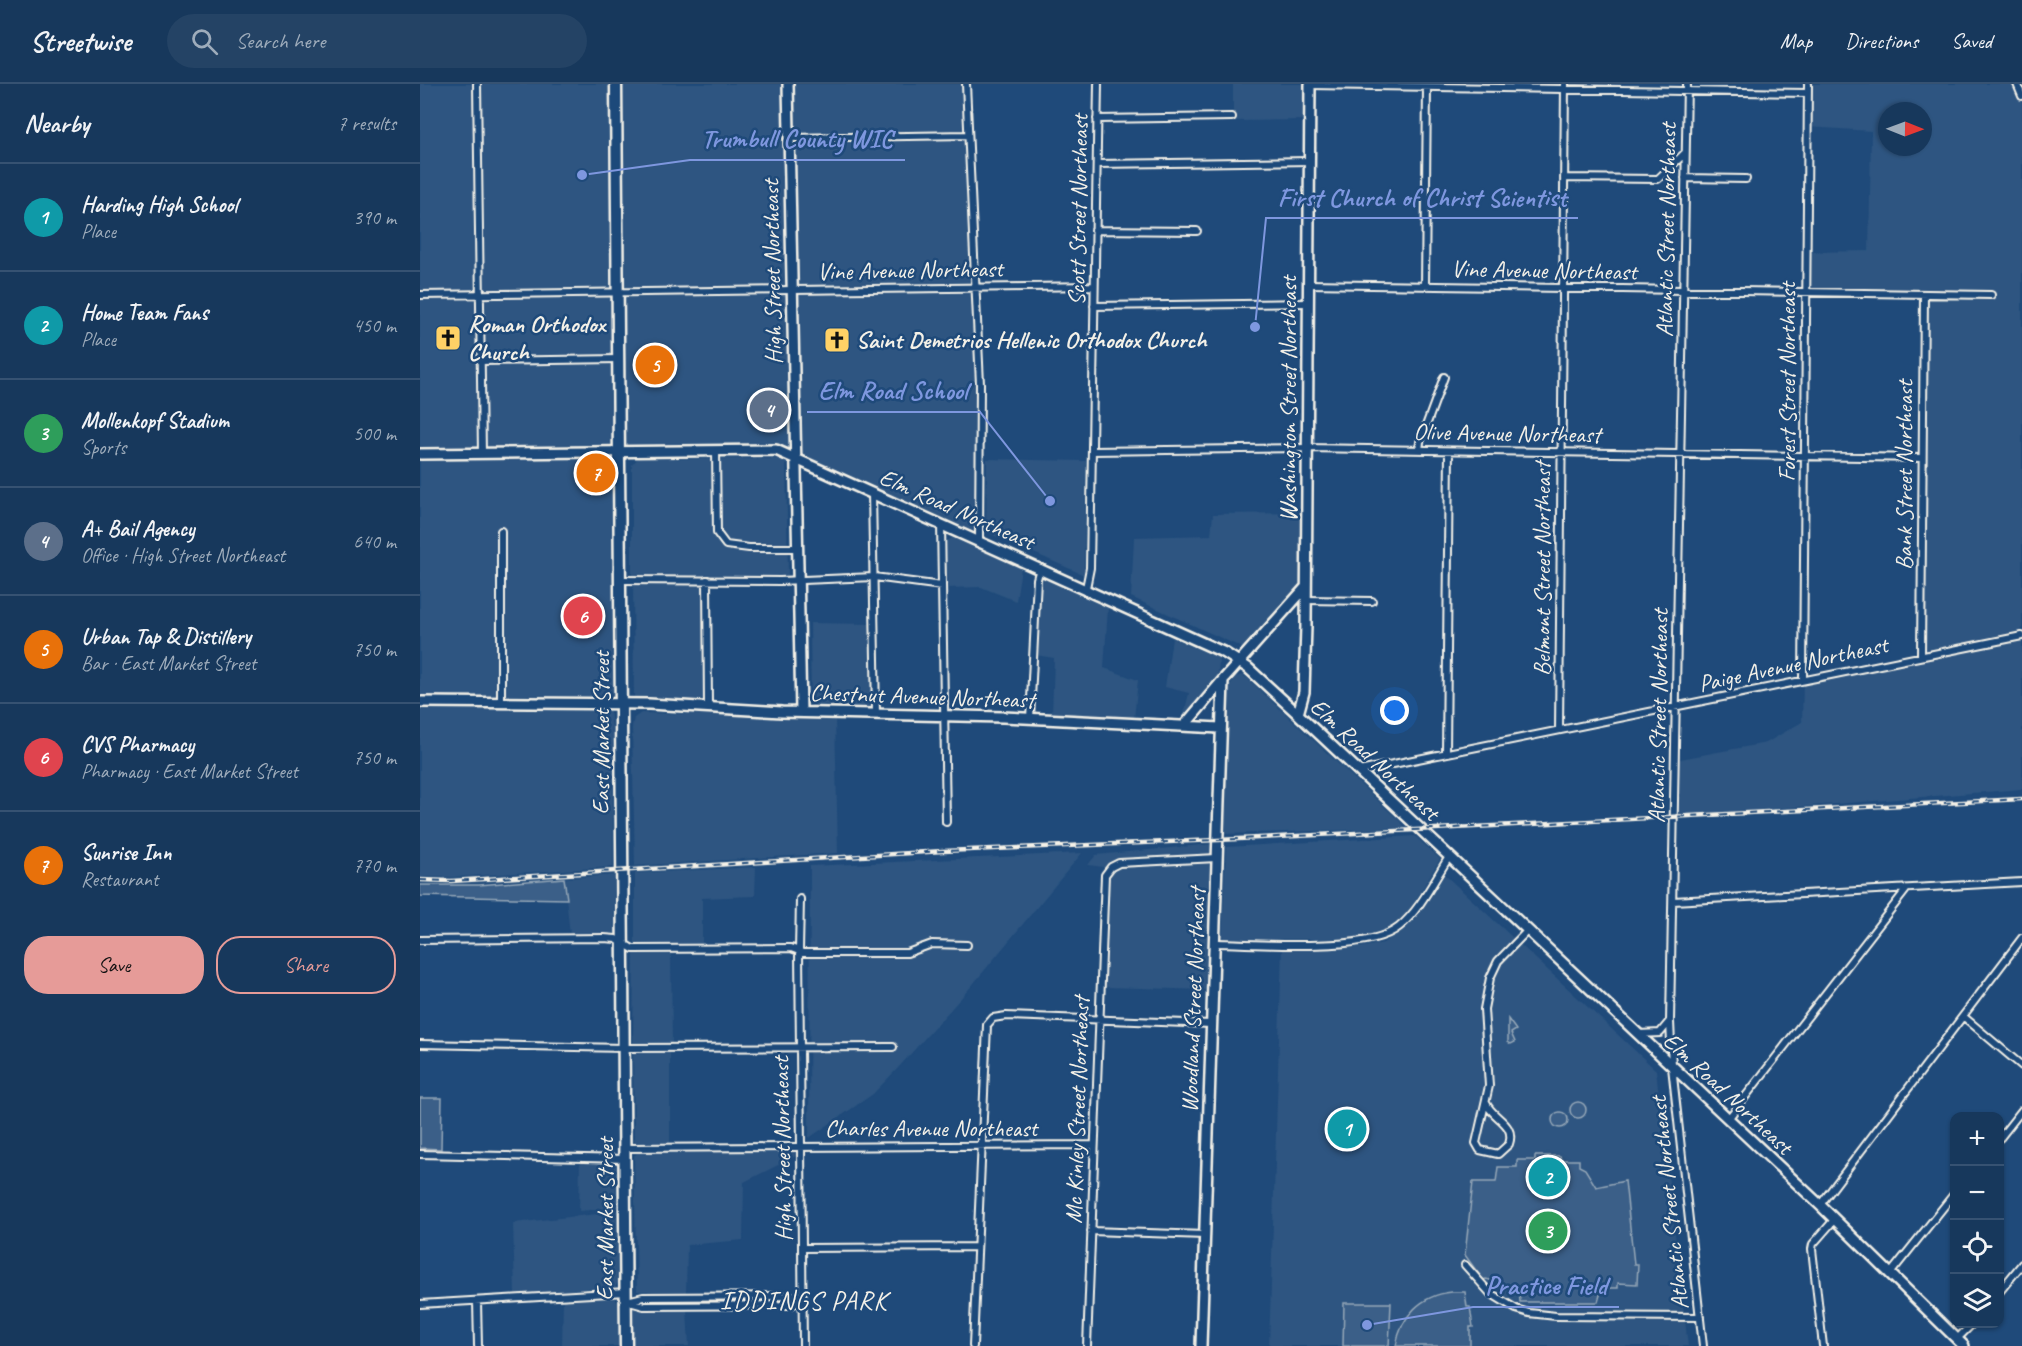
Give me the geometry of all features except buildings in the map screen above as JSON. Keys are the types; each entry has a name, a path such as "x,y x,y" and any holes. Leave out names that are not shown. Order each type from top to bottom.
{"main road":[{"name":"East Market Street","path":"616,84 626,1346"}],"street":[{"path":"477,84 482,453"},
{"name":"High Street Northeast","path":"788,84 801,712"},
{"path":"966,84 980,394 978,540"},
{"name":"Scott Street Northeast","path":"1086,588 1090,568 1098,84"},
{"name":"Forest Street Northeast","path":"1803,680 1808,84"},
{"path":"2017,84 2022,96"},
{"path":"1311,85 1687,88 1808,93"},
{"name":"Washington Street Northeast","path":"1298,714 1304,692 1306,600 1311,85"},
{"path":"1425,286 1427,87"},
{"name":"Belmont Street Northeast","path":"1559,730 1565,87"},
{"name":"Atlantic Street Northeast","path":"1687,88 1670,1020 1672,1067 1703,1346"},
{"path":"1097,119 1232,117"},
{"path":"789,138 967,135"},
{"path":"1564,178 1658,179 1685,153"},
{"path":"1096,164 1310,161"},
{"path":"1685,178 1746,179"},
{"path":"470,228 479,227"},
{"path":"1095,230 1197,231"},
{"name":"Vine Avenue Northeast","path":"1308,284 1991,295"},
{"name":"Vine Avenue Northeast","path":"420,295 1094,286"},
{"name":"Bank Street Northeast","path":"1921,656 1924,295"},
{"path":"1094,306 1308,303"},
{"path":"481,361 619,359"},
{"path":"1419,450 1422,435 1444,377"},
{"name":"Olive Avenue Northeast","path":"1092,451 1307,448 1922,458"},
{"path":"716,450 717,533 726,545 749,548 797,548"},
{"name":"Elm Road Northeast","path":"420,454 776,450 1086,588 1239,662 1359,771 1820,1205 1960,1343"},
{"path":"1446,753 1449,451"},
{"path":"872,492 876,714"},
{"path":"941,524 946,822"},
{"path":"501,531 501,704"},
{"path":"1030,718 1040,568"},
{"path":"621,580 874,577 942,586"},
{"path":"706,580 708,706"},
{"path":"1184,726 1306,586"},
{"path":"1306,600 1372,601"},
{"name":"Paige Avenue Northeast","path":"1359,771 2022,636"},
{"name":"Woodland Street Northeast","path":"1201,1346 1223,680"},
{"name":"Chestnut Avenue Northeast","path":"420,702 708,706 801,712 1030,718 1220,728"},
{"path":"1214,943 1341,943 1384,936 1407,920 1449,857"},
{"name":"Mc Kinley Street Northeast","path":"1087,1346 1105,876 1111,867 1119,863 1217,858"},
{"path":"1673,901 2022,882"},
{"path":"1728,1119 1906,890"},
{"name":"High Street Northeast","path":"800,899 803,1346"},
{"path":"1486,1103 1490,1111 1507,1125 1510,1131 1509,1144 1498,1154 1480,1150 1476,1143 1477,1129 1486,1103 1489,1072 1484,1009 1490,978 1498,960 1528,930"},
{"path":"420,940 604,938 623,942 633,949 791,948 802,953 907,953 932,944 967,945"},
{"path":"1820,1205 2022,938"},
{"path":"973,1346 984,1032 990,1021 1006,1016 1211,1024"},
{"path":"1964,1017 2022,1066"},
{"path":"1637,1034 1660,1033 1670,1020"},
{"path":"420,1044 624,1048 893,1047"},
{"path":"2004,1133 2022,1110"},
{"name":"Charles Avenue Northeast","path":"420,1154 626,1153 802,1146 1094,1144"},
{"path":"1890,1274 1950,1199"},
{"path":"1823,1346 1812,1249 1834,1220"},
{"path":"1091,1231 1205,1235"},
{"path":"802,1248 976,1247"},
{"path":"2004,1286 2022,1264"},
{"path":"1465,1265 1490,1293 1516,1309 1529,1313 1556,1316 1700,1317"},
{"path":"420,1304 477,1300 626,1297 644,1306 791,1305 803,1300"},
{"path":"477,1300 478,1346"},
{"path":"1960,1343 1969,1328"}],"shaded area":[{"path":"420,84 966,84 980,384 979,540 786,453 620,451 622,704 420,702"},
{"path":"1233,84 1307,84 1307,120 1233,121"},
{"path":"1808,84 2022,84 2022,789 1674,817 1675,760 1766,743 1802,722 1803,680 1921,656 1924,295 1806,292 1806,252 1869,251 1871,131 1807,127"},
{"path":"638,458 786,459 788,576 632,577 632,465"},
{"path":"987,459 1086,461 1084,575 986,532"},
{"path":"1303,513 1302,584 1243,648 1131,597 1134,537 1211,535 1213,514"},
{"path":"953,538 1021,568 1016,601 981,587 948,588 946,541"},
{"path":"1042,578 1108,608 1104,668 1138,680 1134,719 1052,714 1054,658 1035,655"},
{"path":"633,583 703,584 704,700 634,698"},
{"path":"810,623 871,624 872,710 811,709"},
{"path":"1172,638 1219,658 1218,679 1183,718 1189,693 1165,687"},
{"path":"1242,675 1407,828 1224,834 1228,694 1235,677"},
{"path":"420,706 610,711 613,734 613,867 455,877 420,877"},
{"path":"641,713 835,716 838,853 635,866 632,726 634,718"},
{"path":"1415,836 1440,859 1405,918 1378,934 1348,939 1222,939 1226,847"},
{"path":"1212,844 1209,990 1105,987 1110,875 1103,867 1088,865 1096,855"},
{"path":"1082,853 969,989 898,1068 873,1094 809,1138 810,866"},
{"path":"756,867 755,896 702,898 702,943 635,944 635,873"},
{"path":"614,875 615,934 570,935 564,878"},
{"path":"1445,875 1656,1070 1688,1346 1269,1346 1282,948 1362,947 1383,943 1409,924"},
{"path":"564,878 567,899 420,896 420,885 479,885"},
{"path":"634,952 671,952 672,1043 633,1043"},
{"path":"1508,1019 1516,1030 1511,1033 1515,1042 1511,1044 1508,1042"},
{"path":"633,1052 670,1052 670,1143 634,1142"},
{"path":"420,1098 442,1098 441,1149 420,1148"},
{"path":"1578,1102 1584,1104 1586,1110 1584,1116 1578,1118 1572,1116 1570,1110 1572,1104"},
{"path":"1560,1112 1566,1114 1568,1120 1566,1126 1560,1128 1554,1126 1552,1120 1554,1114"},
{"path":"798,1149 798,1155 744,1182 743,1240 687,1245 686,1294 637,1291 634,1156 638,1152"},
{"path":"1535,1156 1560,1156 1561,1160 1579,1160 1579,1166 1585,1169 1596,1187 1625,1181 1634,1264 1638,1264 1637,1284 1618,1283 1618,1288 1602,1288 1598,1302 1520,1302 1519,1289 1506,1289 1506,1284 1483,1280 1465,1255 1473,1182 1496,1182 1498,1167 1517,1167 1517,1160 1535,1160"},
{"path":"580,1162 617,1163 616,1208 579,1211"},
{"path":"616,1212 618,1283 615,1287 515,1294 513,1223"},
{"path":"1452,1292 1465,1292 1467,1307 1470,1307 1473,1327 1470,1327 1470,1346 1396,1346 1402,1325 1414,1309 1431,1297"},
{"path":"609,1296 615,1298 619,1304 619,1346 562,1346 563,1299"},
{"path":"1344,1303 1391,1303 1389,1346 1343,1346"},
{"path":"634,1309 687,1309 689,1346 634,1346"}],"railway":[{"path":"420,880 451,881 943,851 1218,840 2022,799"}],"place":[{"name":"Trumbull County WIC","path":"582,175"},
{"name":"First Church of Christ Scientist","path":"1255,327"},
{"name":"Roman Orthodox Church","path":"448,338"},
{"name":"Saint Demetrios Hellenic Orthodox Church","path":"837,340"},
{"name":"Urban Tap & Distillery","path":"655,365"},
{"name":"A+ Bail Agency","path":"769,410"},
{"name":"Sunrise Inn","path":"596,473"},
{"name":"Elm Road School","path":"1050,501"},
{"name":"CVS Pharmacy","path":"583,616"},
{"name":"Harding High School","path":"1347,1129"},
{"name":"Home Team Fans","path":"1548,1177"},
{"name":"Mollenkopf Stadium","path":"1548,1231"},
{"name":"Practice Field","path":"1367,1325"}],"district":[{"name":"IDDINGS PARK","path":"804,1300"}]}
